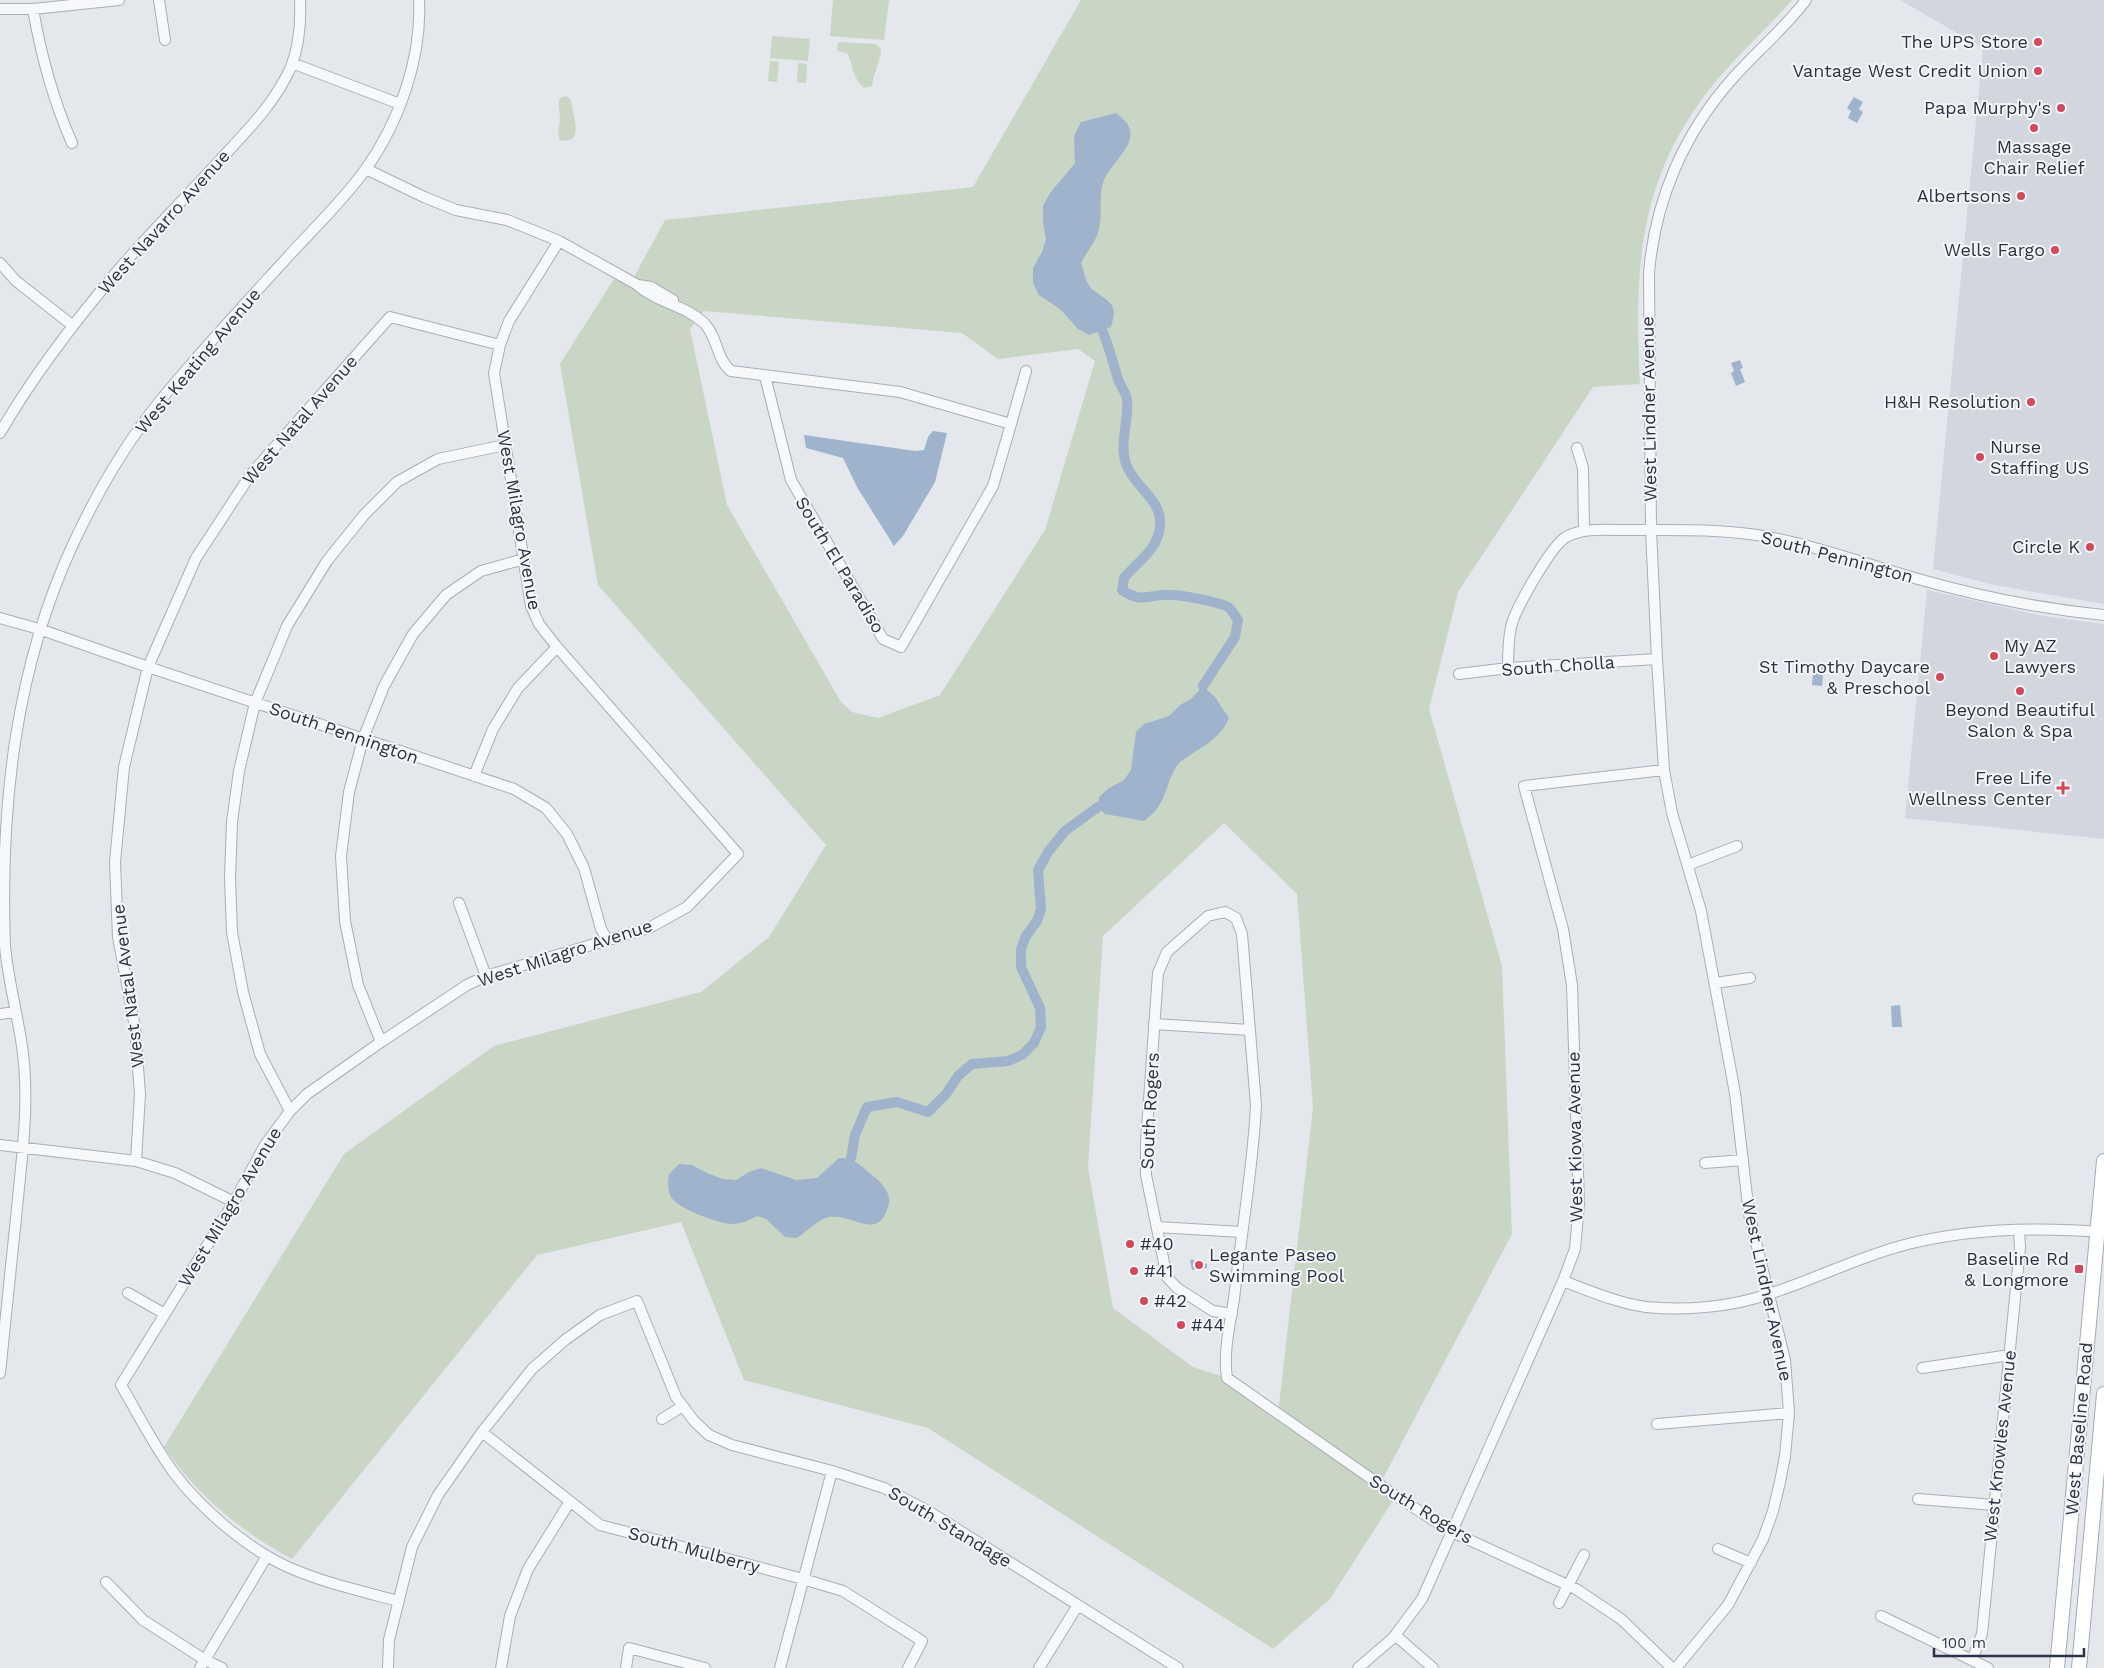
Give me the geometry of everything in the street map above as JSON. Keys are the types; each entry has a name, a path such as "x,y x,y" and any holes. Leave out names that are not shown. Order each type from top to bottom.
{"main road":[{"name":"West Baseline Road","path":"2057,1668 2101,1232 2104,1160"},
{"name":"West Baseline Road","path":"2079,1668 2104,1394"}],"street":[{"path":"0,9 33,9 119,0"},
{"path":"159,0 165,40"},
{"name":"West Navarro Avenue","path":"0,433 33,378 72,325 275,97 292,64 301,22 300,0"},
{"name":"West Keating Avenue","path":"0,1373 23,1147 25,1076 5,952 0,895 3,810 10,749 23,683 39,629 64,565 88,514 111,473 157,404 348,192 366,169 387,135 400,104 414,54 418,30 419,0"},
{"name":"West Lindner Avenue","path":"1676,1668 1728,1605 1751,1563 1773,1511 1785,1456 1789,1413 1785,1360 1770,1294 1748,1214 1735,1093 1701,911 1672,813 1664,770 1651,530 1648,297 1651,251 1660,210 1673,171 1693,132 1733,78 1774,38 1806,0"},
{"path":"33,9 46,68 60,115 72,143"},
{"path":"292,64 400,104"},
{"path":"366,169 456,210 507,220 559,240 636,284 651,287 673,300 680,308 704,323 712,333 722,359 730,371 900,392 1011,424"},
{"name":"West Milagro Avenue","path":"267,1556 220,1521 175,1474 121,1385 234,1202 265,1145 290,1112 307,1094 467,985 486,976 606,939 649,928 687,907 738,854 557,647 539,624 531,606 494,373 500,345 510,321 559,240"},
{"path":"0,263 16,281 72,325"},
{"name":"West Natal Avenue","path":"136,1161 140,1094 138,1065 135,1026 118,937 115,862 124,767 148,667 196,558 250,474 390,317 500,345"},
{"name":"South El Paradiso","path":"766,376 791,480 883,639 901,647 994,486 1026,371"},
{"path":"290,1112 260,1054 243,992 232,932 230,878 232,822 238,771 255,703 287,626 327,561 364,514 397,482 438,459 505,445"},
{"path":"1577,448 1583,468 1584,530"},
{"name":"South Pennington","path":"1508,668 1508,642 1511,625 1518,607 1555,548 1565,538 1584,530 1728,531 1759,535 1957,590 2022,603 2104,615"},
{"path":"381,1042 358,985 344,912 341,856 349,792 363,739 384,686 413,634 446,595 481,571 524,559"},
{"name":"South Pennington","path":"0,618 39,629 514,789 546,808 567,834 584,868 601,929 606,939"},
{"path":"474,776 493,729 518,688 557,647"},
{"name":"South Cholla","path":"1459,674 1508,668 1657,659"},
{"name":"West Kiowa Avenue","path":"1358,1668 1395,1636 1422,1599 1563,1281 1575,1249 1579,1204 1572,985 1563,929 1524,786 1664,770"},
{"path":"1688,865 1737,846"},
{"path":"459,903 486,976"},
{"name":"South Rogers","path":"1232,1314 1213,1310 1177,1288 1168,1277 1146,1167 1146,1142 1158,973 1167,952 1208,916 1225,912 1236,918 1242,934 1256,1105 1242,1232 1232,1314 1225,1365 1228,1378 1388,1491 1452,1532 1569,1586 1621,1619 1672,1668"},
{"path":"1714,984 1750,978"},
{"path":"0,1014 15,1012"},
{"path":"1154,1024 1250,1030"},
{"path":"0,1145 136,1161 175,1173 234,1202"},
{"path":"1705,1163 1743,1160"},
{"path":"1157,1226 1242,1232"},
{"path":"1563,1281 1607,1298 1645,1307 1683,1308 1729,1305 1770,1294 1851,1262 1908,1244 1961,1234 2019,1230 2048,1229 2101,1232"},
{"name":"West Knowles Avenue","path":"1972,1660 1982,1634 2020,1247 2019,1230"},
{"path":"128,1293 165,1314"},
{"name":"South Standage","path":"482,1432 532,1369 565,1340 600,1315 638,1301 676,1397 709,1436 732,1445 832,1471 884,1488 930,1512 1173,1667"},
{"path":"1922,1368 2010,1355"},
{"path":"662,1419 683,1406"},
{"path":"1656,1424 1789,1413"},
{"path":"388,1668 389,1640 412,1547 438,1495 482,1432"},
{"name":"South Mulberry","path":"482,1432 600,1525 842,1591 922,1641 908,1668"},
{"path":"780,1668 832,1471"},
{"path":"1918,1499 1994,1504"},
{"path":"501,1668 510,1616 528,1569 570,1502"},
{"path":"1718,1549 1751,1563"},
{"path":"1559,1604 1584,1555"},
{"path":"202,1664 267,1556 308,1576 398,1601"},
{"path":"106,1582 143,1620 202,1664 222,1668"},
{"path":"1039,1668 1078,1605"},
{"path":"1881,1616 1988,1668"},
{"path":"1395,1636 1433,1668"},
{"path":"626,1668 629,1648 705,1668"}],"shaded area":[{"path":"1900,0 2104,0 2104,604 1994,585 1933,569 1983,48"},
{"path":"1927,590 2043,616 2104,624 2104,839 1905,818"}],"green space":[{"path":"833,0 889,0 884,40 830,36"},
{"path":"1081,0 1792,0 1717,80 1691,115 1671,151 1656,187 1647,223 1641,261 1638,300 1640,384 1593,387 1458,592 1429,709 1502,966 1512,1234 1380,1484 1396,1496 1330,1599 1273,1649 928,1428 744,1380 681,1222 537,1255 292,1559 237,1524 221,1511 191,1482 164,1447 344,1154 494,1046 701,992 769,937 826,845 598,585 560,364 614,279 629,286 665,220 973,187","holes":["704,311 962,333 998,359 1078,349 1095,361 1045,530 940,695 878,718 852,712 841,702 727,505 690,329","1224,823 1297,894 1313,1108 1278,1414 1227,1378 1193,1367 1113,1308 1088,1168 1103,936"]},
{"path":"772,36 810,39 808,61 770,58"},
{"path":"838,42 876,44 881,49 872,86 864,88 860,84 855,76 847,53 837,51"},
{"path":"770,61 779,62 777,82 768,81"},
{"path":"798,63 807,64 806,83 797,82"},
{"path":"566,96 571,100 576,126 573,138 560,140 558,133 560,119 559,103 560,98"}],"water":[{"path":"1854,97 1863,102 1859,109 1863,112 1857,123 1848,118 1851,111 1847,108"},
{"path":"1116,113 1126,122 1130,130 1130,138 1122,155 1104,180 1101,192 1101,217 1098,234 1081,263 1090,287 1111,304 1114,312 1111,327 1089,335 1078,329 1061,310 1039,295 1033,283 1033,268 1042,252 1046,239 1043,206 1050,193 1075,163 1074,136 1081,122"},
{"path":"1740,360 1743,368 1740,369 1745,382 1736,386 1731,373 1734,371 1731,363"},
{"path":"933,431 947,433 935,482 903,536 894,546 857,487 843,458 806,448 804,435 915,451 924,450 928,437"},
{"path":"1814,664 1824,665 1822,686 1812,685"},
{"path":"1203,686 1215,697 1229,718 1223,729 1209,742 1180,762 1158,807 1144,821 1105,814 1098,807 1099,797 1109,788 1124,780 1131,770 1136,732 1144,724 1169,716 1180,705 1191,699"},
{"path":"1900,1005 1902,1027 1892,1027 1891,1006"},
{"path":"839,1158 849,1159 857,1163 878,1180 887,1191 889,1203 885,1215 879,1222 865,1224 839,1217 829,1217 816,1223 797,1238 785,1237 766,1219 757,1216 744,1222 731,1224 699,1215 675,1202 669,1191 669,1174 679,1164 692,1165 723,1179 736,1180 749,1172 761,1168 796,1180 817,1178"},
{"name":"Legante Paseo Swimming Pool","path":"1192,1259 1196,1262 1207,1264 1207,1268 1192,1270 1190,1261"}],"waterway":[{"path":"1103,332 1127,400 1123,448 1126,464 1135,480 1153,501 1160,517 1156,542 1124,578 1122,590 1141,598 1163,595 1191,597 1223,605 1231,610 1238,620 1235,637 1203,686"},
{"path":"851,1158 855,1135 867,1107 897,1102 928,1112 946,1094 958,1076 972,1064 1008,1061 1022,1055 1034,1043 1041,1027 1040,1008 1021,967 1021,949 1026,936 1037,921 1041,909 1038,870 1048,852 1065,831 1098,807"}],"place":[{"name":"The UPS Store","path":"2038,42"},
{"name":"Vantage West Credit Union","path":"2038,71"},
{"name":"Papa Murphy's","path":"2061,108"},
{"name":"Massage Chair Relief","path":"2034,128"},
{"name":"Albertsons","path":"2021,196"},
{"name":"Wells Fargo","path":"2055,250"},
{"name":"H&H Resolution","path":"2031,402"},
{"name":"Nurse Staffing US","path":"1980,457"},
{"name":"Circle K","path":"2090,547"},
{"name":"My AZ Lawyers","path":"1994,656"},
{"name":"St Timothy Daycare & Preschool","path":"1940,677"},
{"name":"Beyond Beautiful Salon & Spa","path":"2020,691"},
{"name":"Free Life Wellness Center","path":"2063,788"},
{"name":"#40","path":"1130,1244"},
{"name":"Legante Paseo Swimming Pool","path":"1199,1265"},
{"name":"Baseline Rd & Longmore","path":"2079,1269"},
{"name":"#41","path":"1134,1271"},
{"name":"#42","path":"1144,1301"},
{"name":"#44","path":"1181,1325"}]}
